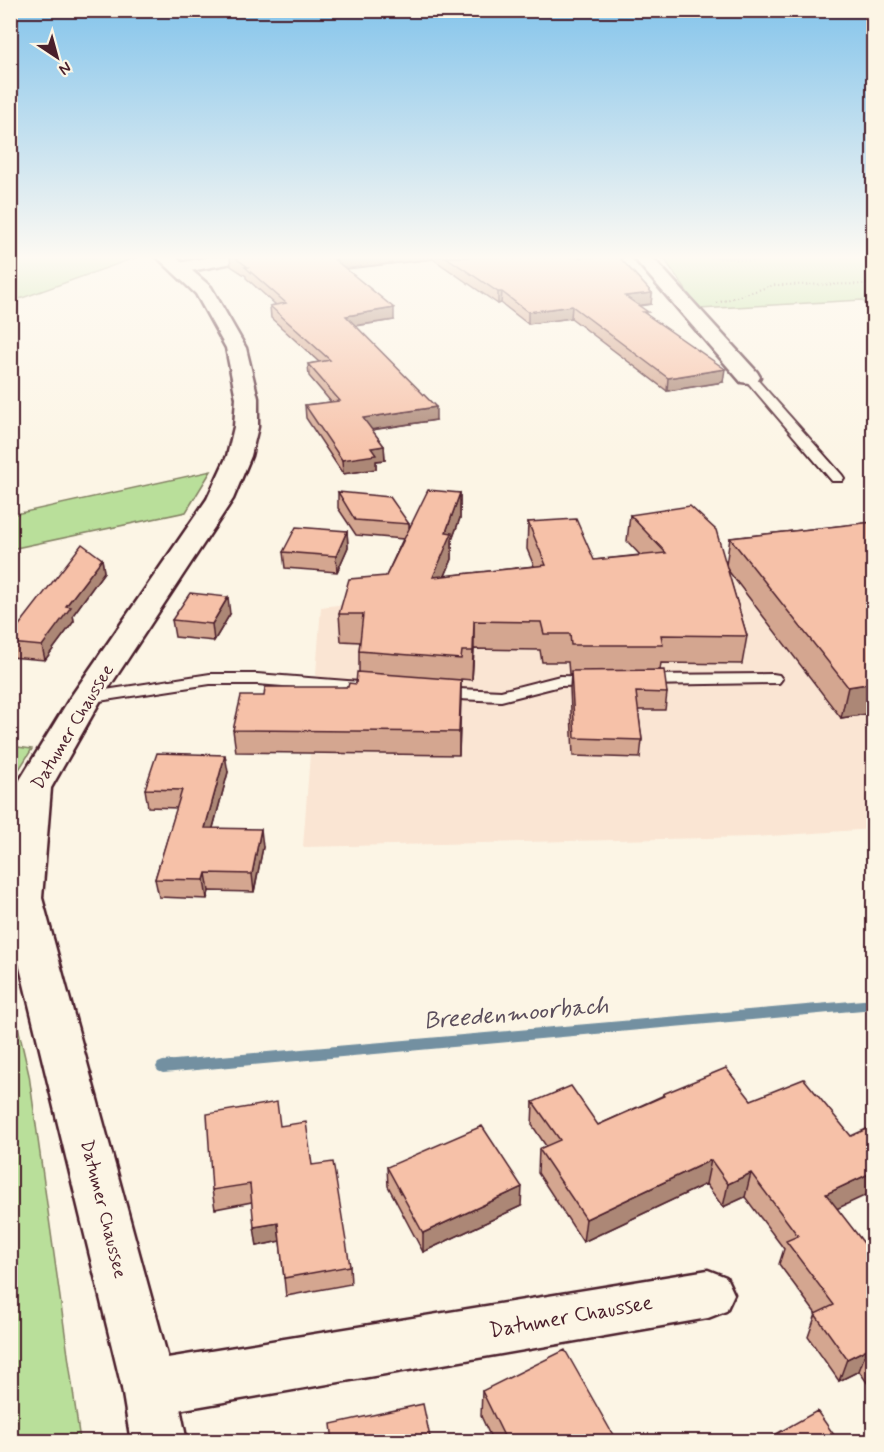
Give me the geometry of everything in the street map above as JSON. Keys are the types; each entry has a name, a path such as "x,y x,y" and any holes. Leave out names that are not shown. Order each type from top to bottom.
{"street":[{"name":"Datumer Chaussee","path":"159,1442 149,1388 23,897 33,788 86,698 220,499 239,456 246,427 247,398 236,348 223,325"},
{"path":"702,325 749,377"},
{"name":"Datumer Chaussee","path":"149,1388 708,1294"}],"lane":[{"path":"749,377 837,478"},
{"path":"86,698 210,679 257,678 388,689"},
{"path":"422,692 501,696 560,681 773,679"}],"shaded area":[{"path":"873,541 873,829 754,837 303,847 321,607"}],"green space":[{"path":"211,471 186,512 11,549 11,515"},
{"path":"10,746 32,749 11,782"},
{"path":"11,996 29,1075 80,1441 11,1441"}],"building":[{"path":"291,325 355,325 436,407 363,418 384,446 371,448 376,455 342,460 305,405 340,401 308,364 330,360"},
{"path":"597,325 661,325 725,369 668,378"},
{"path":"428,490 460,493 446,532 452,533 433,577 546,565 528,522 576,519 594,560 666,553 630,515 690,506 716,530 747,636 661,635 663,645 571,645 570,634 544,634 541,622 474,621 473,651 462,651 461,659 359,651 363,614 339,614 349,579 386,576"},
{"path":"338,492 390,497 409,524 355,520"},
{"path":"873,522 873,683 848,687 730,538"},
{"path":"296,527 347,531 336,556 283,552"},
{"path":"82,544 102,559 66,606 71,607 42,646 10,643 10,637"},
{"path":"190,593 228,597 212,624 172,620"},
{"path":"664,670 667,693 636,692 642,740 575,738 571,671"},
{"path":"357,672 461,680 459,732 233,730 241,696 264,696 265,687 348,687 349,683 356,684"},
{"path":"157,753 225,755 205,828 261,829 252,874 206,873 204,880 155,879 182,790 145,789"},
{"path":"726,1068 751,1100 804,1079 851,1136 873,1126 873,1172 826,1194 873,1255 873,1357 867,1349 847,1359 815,1314 834,1305 786,1241 798,1236 751,1173 728,1184 711,1160 586,1219 539,1149 560,1140 533,1102 571,1086 598,1125 664,1096 663,1094"},
{"path":"277,1102 280,1126 306,1122 312,1165 333,1162 350,1266 284,1278 278,1223 254,1227 250,1184 212,1190 207,1114"},
{"path":"482,1126 522,1187 423,1233 387,1167"},
{"path":"565,1350 617,1442 507,1442 482,1391"},
{"path":"423,1404 431,1442 333,1442 331,1424"},
{"path":"817,1411 839,1442 762,1442"}],"waterway":[{"name":"Breedenmoorbach","path":"163,1067 874,1004"}]}
